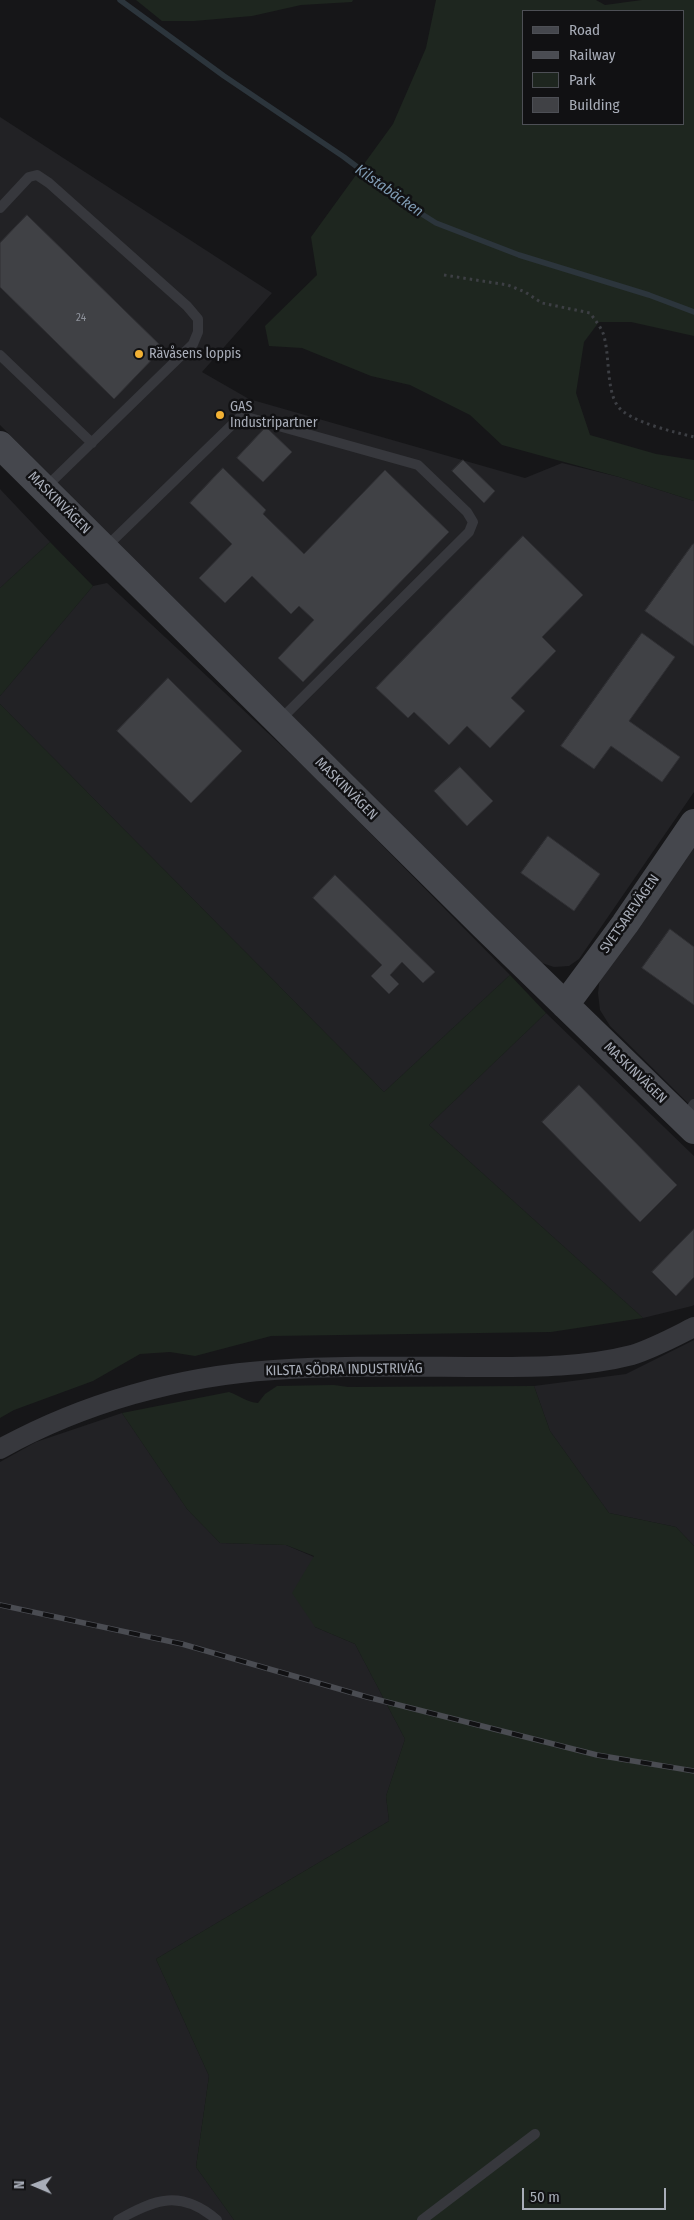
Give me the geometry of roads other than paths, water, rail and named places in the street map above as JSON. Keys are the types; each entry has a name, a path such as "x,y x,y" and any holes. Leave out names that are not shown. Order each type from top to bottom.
{"street":[{"name":"MASKINVÄGEN","path":"0,445 565,1005 690,1118"},
{"name":"SVETSAREVÄGEN","path":"565,1005 625,924 694,823"},
{"name":"KILSTA SÖDRA INDUSTRIVÄG","path":"0,1449 108,1402 194,1380 273,1370 540,1367 593,1363 633,1354 669,1340 694,1327"}],"lane":[{"path":"0,208 29,177 37,175 49,183 187,306 198,319 198,332 193,344 45,489"},
{"path":"0,355 92,443"},
{"path":"104,548 239,418 250,418 418,465 467,512 473,522 469,532 279,721"},
{"path":"422,2220 535,2134"},
{"path":"118,2220 142,2207 162,2200 184,2200 204,2209 217,2220"}],"waterway":[{"name":"Kilstabäcken","path":"120,0 224,76 344,157 409,206 436,223 519,255 649,295 694,312"}],"railway":[{"path":"0,1605 182,1644 367,1697 597,1755 694,1771"}],"place":[{"name":"Rävåsens loppis","path":"139,354"},
{"name":"GAS Industripartner","path":"220,415"}]}
